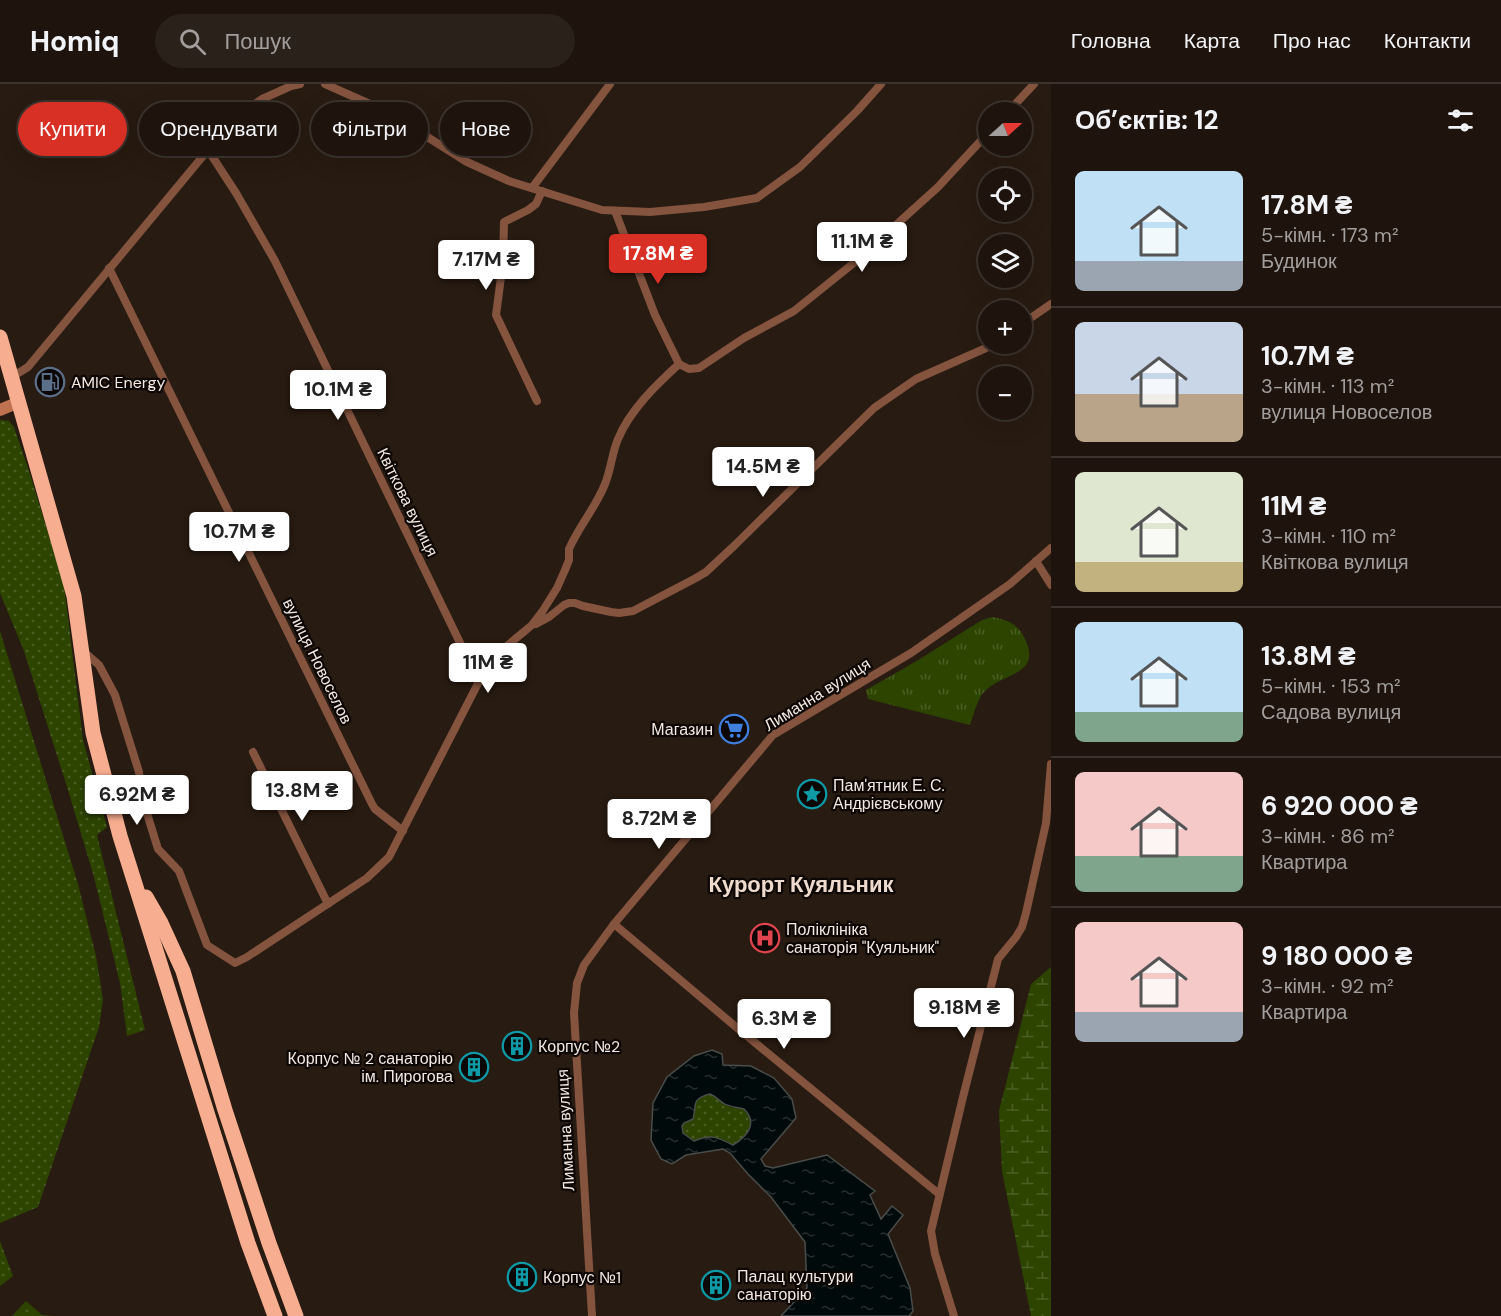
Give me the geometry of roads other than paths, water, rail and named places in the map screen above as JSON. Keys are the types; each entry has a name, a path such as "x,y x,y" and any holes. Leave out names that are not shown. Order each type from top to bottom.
{"highway":[{"path":"0,337 75,596 93,733 120,836 248,1243 274,1316"},
{"path":"134,877 161,923 183,971 225,1110 296,1316"}],"street":[{"path":"258,102 300,84"},
{"path":"325,84 370,104 467,162 509,181 602,210 650,212 704,207 757,198 800,167 881,84"},
{"path":"532,188 610,84"},
{"path":"1017,102 1034,84"},
{"path":"615,211 655,315 679,364 689,369 699,368 744,338 794,312 855,262 938,187 978,144"},
{"path":"12,377 28,367 203,156"},
{"name":"Квіткова вулиця","path":"212,156 275,261 464,651 474,664 490,666"},
{"path":"537,401 496,315 503,262 504,222 536,204 542,191"},
{"name":"вулиця Новоселов","path":"109,268 372,804 375,809 403,831"},
{"path":"1032,317 1051,304"},
{"path":"532,625 549,617 569,603 620,613 633,610 706,572 874,408 916,379 978,352"},
{"path":"83,651 99,665 115,695 139,772 141,794 158,849 178,871 207,945 235,963 367,878 389,856 490,666 532,625 557,588 569,560 569,549 574,538 604,486 612,465 617,440 625,424 642,402 679,364"},
{"path":"0,410 19,402"},
{"name":"Лиманна вулиця","path":"592,1316 574,1013 577,983 584,964 614,924 773,735 911,654 1010,584 1051,548"},
{"path":"1036,561 1051,585"},
{"path":"557,588 569,603"},
{"path":"253,753 327,904"},
{"path":"954,1316 935,1254 931,1231 998,959 1016,938 1026,913 1046,823 1051,764"},
{"path":"614,924 736,1028 939,1194"}],"water":[{"path":"712,1050 722,1054 723,1065 751,1066 774,1078 792,1099 796,1118 761,1159 765,1166 773,1168 827,1155 875,1191 870,1195 881,1219 892,1206 903,1215 888,1234 910,1288 913,1311 909,1316 781,1316 807,1288 805,1242 771,1197 730,1153 723,1149 686,1155 672,1164 661,1159 651,1140 653,1103 667,1077 694,1056","holes":["712,1095 725,1104 744,1109 748,1115 751,1125 749,1130 733,1145 714,1137 694,1141 683,1133 682,1126 693,1119 699,1098"]}],"place":[{"name":"AMIC Energy","path":"50,382"},
{"name":"Магазин","path":"734,729"},
{"name":"Пам'ятник Е. С. Андрієвському","path":"812,794"},
{"name":"Поліклініка санаторія \"Куяльник\"","path":"765,938"},
{"name":"Корпус №2","path":"517,1046"},
{"name":"Корпус № 2 санаторію ім. Пирогова","path":"474,1067"},
{"name":"Корпус №1","path":"522,1277"},
{"name":"Палац культури санаторію","path":"716,1285"}],"district":[{"name":"Курорт Куяльник","path":"801,884"}]}
